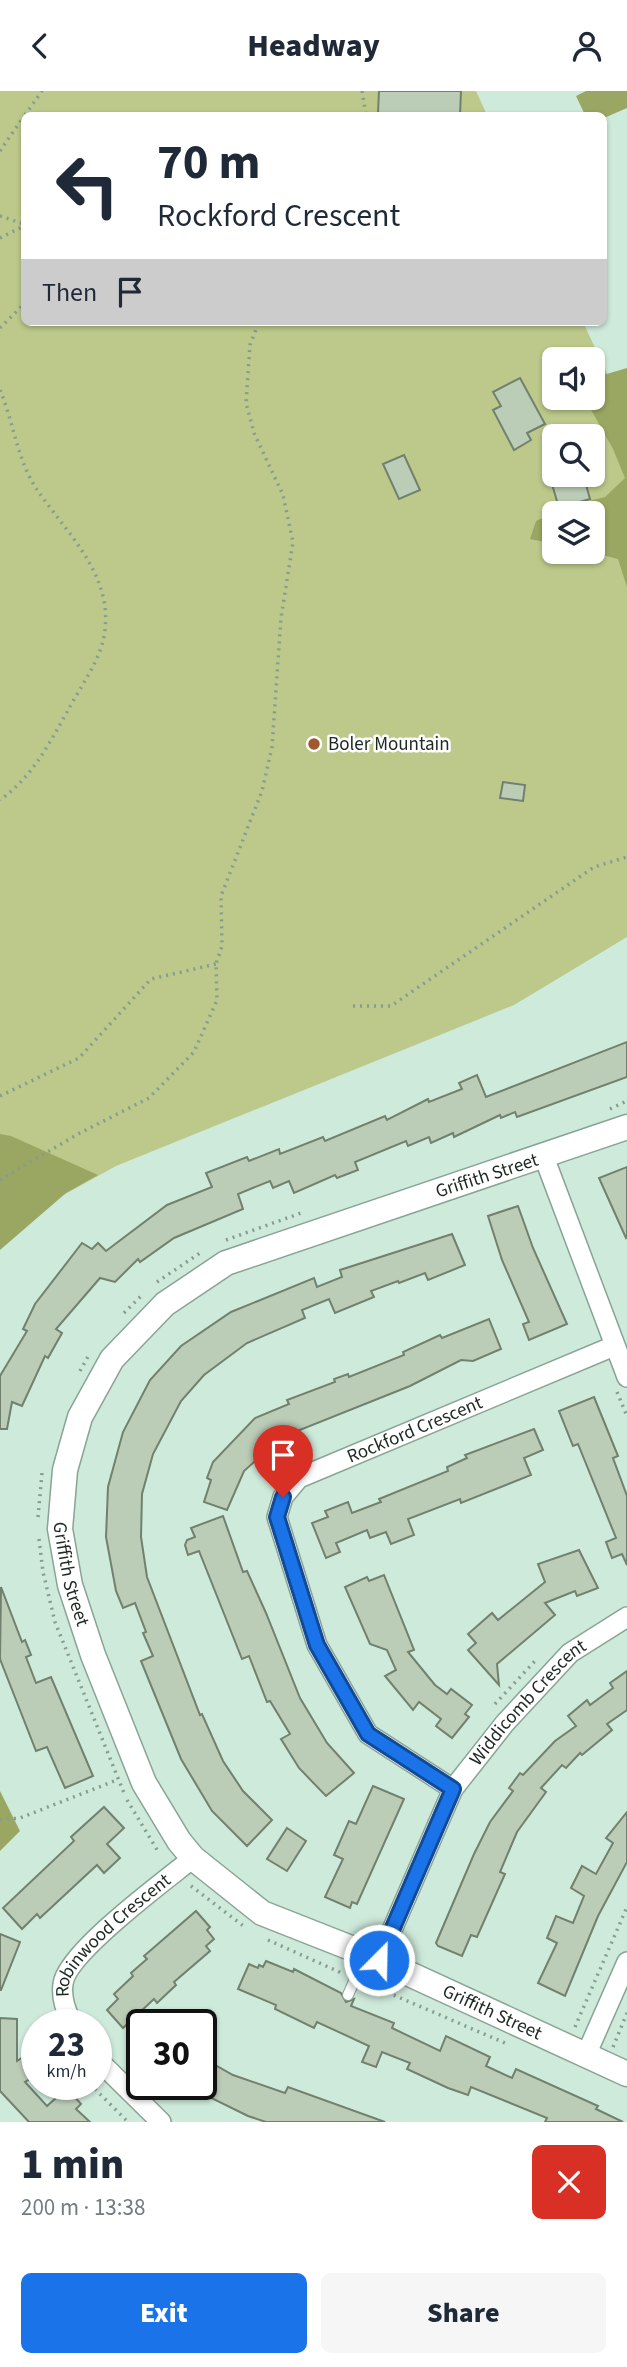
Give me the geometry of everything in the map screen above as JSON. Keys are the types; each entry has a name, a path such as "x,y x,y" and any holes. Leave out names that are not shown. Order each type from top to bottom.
{"street":[{"name":"Griffith Street","path":"596,2060 373,1957 262,1913 185,1865 179,1841 144,1783 93,1655 70,1585 60,1529 65,1470 80,1417 112,1359 165,1304 226,1263 544,1157 627,1126"},
{"path":"544,1157 627,1377"},
{"name":"Rockford Crescent","path":"453,1789 368,1734 317,1645 277,1517 283,1497 299,1478 614,1346"},
{"name":"Widdicomb Crescent","path":"373,1957 453,1789 505,1723 570,1653 627,1617"},
{"name":"Robinwood Crescent","path":"66,2009 63,1982 75,1957 185,1865"},
{"path":"596,2060 627,1962"},
{"path":"112,2074 161,2122"}],"lane":[{"path":"348,1995 354,1978 373,1957"}],"path":[{"path":"27,112 41,91"},
{"path":"362,91 366,112"},
{"path":"0,151 21,120"},
{"path":"0,216 21,224"},
{"path":"0,238 21,227"},
{"path":"0,328 21,307"},
{"path":"0,1180 78,1134 149,1098 194,1052 217,1000 216,964 222,946 221,896 262,791 272,747 281,618 292,542 283,495 254,433 246,403 250,345 257,326"},
{"path":"0,390 13,420 23,463 34,485 81,548 95,573 104,608 105,631 98,655 38,765 0,800"},
{"path":"353,1006 391,1006 594,866 627,857"},
{"path":"0,1096 79,1058 150,979 216,964"},
{"path":"606,1110 627,1101"},
{"path":"223,1241 314,1209"},
{"path":"121,1317 167,1274 212,1247"},
{"path":"74,1382 95,1347"},
{"path":"38,1521 39,1488 45,1463"},
{"path":"38,1532 43,1572 55,1622 117,1780 144,1831 185,1865 205,1899 253,1932"},
{"path":"0,1820 20,1818 117,1780"},
{"path":"596,2060 627,1907"},
{"path":"264,1938 508,2044"},
{"path":"596,2060 627,2013"},
{"path":"106,2100 128,2122"}],"green space":[{"name":"Boler Mountain","path":"0,91 476,91 486,112 21,112 21,326 585,326 595,347 542,347 542,410 605,410 605,369 627,416 627,937 514,1005 116,1166 0,1230"},
{"path":"586,91 627,91 627,108 607,117 607,112 584,112 576,96"},
{"path":"627,368 627,587 618,559 605,556 605,501 589,501 605,497 625,478 605,435 605,424 599,424 591,410 605,410 605,374"},
{"path":"542,518 542,541 530,539 536,521"},
{"path":"0,1134 11,1136 98,1175 66,1193 0,1250"},
{"path":"0,1791 20,1831 0,1851"}],"building":[{"path":"379,91 461,91 460,112 378,112"},
{"path":"520,378 545,424 527,433 531,440 514,450 493,410 501,406 493,392"},
{"path":"404,455 420,490 399,499 383,464"},
{"path":"553,487 587,487 590,499 583,501 557,501"},
{"path":"503,782 525,785 523,801 500,798"},
{"path":"627,1042 627,1077 517,1117 515,1112 501,1118 500,1115 454,1137 453,1133 431,1143 429,1137 408,1146 406,1141 355,1162 358,1170 337,1178 335,1175 294,1193 289,1181 273,1188 270,1181 238,1194 243,1209 174,1238 140,1262 138,1259 115,1282 100,1278 56,1329 62,1333 48,1358 45,1356 22,1406 12,1402 7,1429 0,1429 0,1376 27,1331 23,1329 35,1304 82,1243 92,1249 98,1243 106,1251 167,1205 212,1187 206,1173 247,1157 249,1161 279,1149 280,1154 323,1137 325,1141 385,1116 387,1120 428,1099 429,1102 462,1089 459,1083 477,1075 486,1097"},
{"path":"627,1167 627,1237 626,1238 599,1178"},
{"path":"518,1206 533,1248 567,1324 529,1340 523,1324 529,1322 502,1260 488,1216"},
{"path":"452,1234 465,1265 428,1280 425,1273 399,1283 398,1281 371,1291 374,1297 335,1313 329,1299 302,1310 305,1318 247,1343 204,1375 181,1401 153,1454 142,1494 141,1537 147,1577 200,1715 202,1714 223,1761 243,1791 272,1820 247,1846 212,1811 181,1759 141,1661 153,1656 135,1603 123,1608 116,1591 106,1537 108,1487 123,1432 150,1380 181,1346 231,1312 314,1278 317,1287 342,1277 340,1270"},
{"path":"489,1319 501,1349 473,1361 461,1360 410,1386 282,1437 244,1471 227,1510 204,1502 211,1480 207,1478 213,1462 255,1418 289,1404 287,1400 335,1382 334,1379 348,1374 349,1377 404,1355 403,1352 440,1335 442,1338"},
{"path":"594,1397 618,1456 613,1458 627,1496 627,1565 622,1554 612,1558 606,1542 616,1538 578,1444 573,1446 559,1411"},
{"path":"534,1429 543,1450 524,1458 531,1475 461,1503 460,1499 408,1519 414,1535 391,1544 386,1532 370,1538 367,1530 336,1543 340,1552 326,1558 312,1523 328,1517 325,1511 348,1502 352,1513 381,1502 379,1499 448,1471 447,1467 467,1458 465,1455"},
{"path":"223,1516 243,1572 247,1571 266,1613 300,1698 327,1743 354,1773 326,1796 299,1768 281,1739 290,1734 270,1701 267,1702 249,1656 242,1659 199,1551 188,1555 185,1545 187,1540 195,1537 191,1528"},
{"path":"579,1550 598,1588 577,1596 575,1591 545,1603 555,1615 497,1664 499,1685 468,1650 476,1643 468,1634 492,1613 498,1620 545,1582 538,1564"},
{"path":"384,1575 414,1650 408,1652 435,1685 447,1694 451,1689 472,1705 465,1714 469,1717 452,1738 436,1726 441,1719 419,1702 413,1710 385,1676 396,1670 387,1650 370,1644 345,1587 367,1577 369,1581"},
{"path":"1,1587 22,1642 25,1640 31,1655 26,1657 36,1683 51,1677 93,1776 65,1788 47,1747 36,1751 0,1659"},
{"path":"627,1671 627,1710 607,1724 612,1730 582,1755 580,1753 566,1768 562,1765 541,1788 546,1792 517,1832 500,1872 505,1874 477,1937 471,1935 462,1956 438,1946 436,1943 474,1854 490,1822 513,1791 509,1788 520,1773 523,1775 555,1741 576,1726 568,1716 587,1700 590,1705 613,1688 610,1683"},
{"path":"373,1786 404,1799 357,1904 352,1902 350,1908 325,1897 343,1859 334,1855 349,1821 356,1824"},
{"path":"104,1807 124,1828 107,1844 120,1858 104,1873 97,1865 40,1918 37,1914 22,1929 3,1908 74,1841 71,1837"},
{"path":"627,1812 627,1862 598,1916 565,1996 538,1983 557,1943 547,1938 556,1916 573,1923 584,1896 571,1888 582,1866 596,1874 613,1843 606,1838"},
{"path":"287,1828 306,1841 287,1871 267,1859"},
{"path":"196,1911 210,1927 207,1930 214,1939 206,1946 210,1951 174,1982 176,1985 157,2003 154,1999 143,2009 126,2009 126,2025 123,2028 112,2016 112,2009 108,2009 118,1999 114,1994 147,1959 144,1956"},
{"path":"0,1934 20,1942 1,1990 0,1990"},
{"path":"266,1961 293,1972 294,1969 341,1993 346,2002 354,1999 351,2006 394,2023 392,2028 440,2051 446,2036 490,2057 486,2066 512,2078 516,2069 598,2106 596,2109 623,2122 545,2122 547,2118 471,2087 468,2095 448,2088 407,2069 410,2063 382,2052 376,2067 362,2062 369,2046 317,2022 314,2028 275,2009 276,2005 238,1989 249,1964 258,1968 259,1965 263,1967"},
{"path":"0,2018 17,2019 21,2100 42,2100 47,2106 54,2100 78,2100 81,2104 76,2109 90,2122 29,2122 0,2091"},
{"path":"217,2066 233,2075 285,2093 288,2087 385,2122 266,2122 215,2100"}],"place":[{"name":"Boler Mountain","path":"314,744"}],"route":[{"path":"283,1497 277,1517 317,1645 368,1734 453,1789 379,1960"}]}
